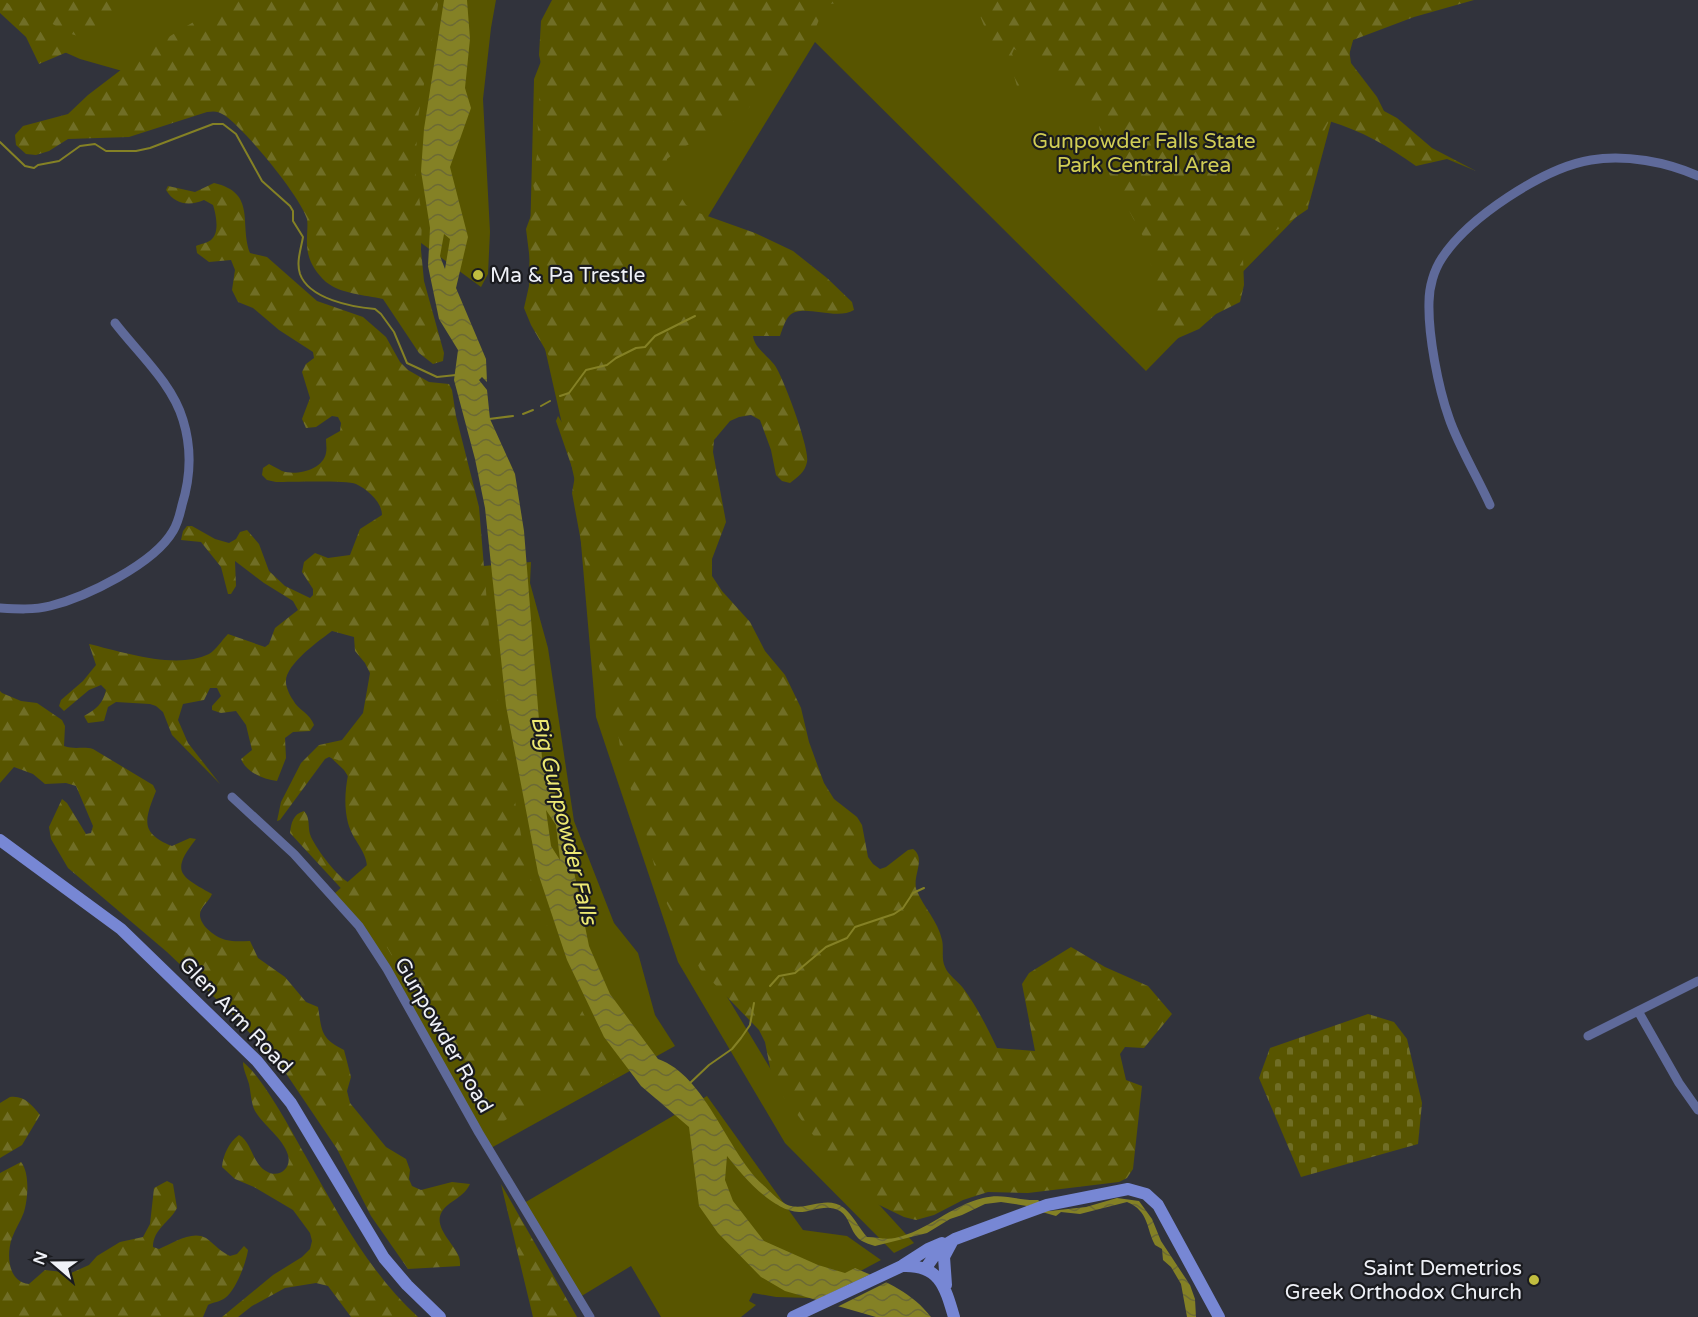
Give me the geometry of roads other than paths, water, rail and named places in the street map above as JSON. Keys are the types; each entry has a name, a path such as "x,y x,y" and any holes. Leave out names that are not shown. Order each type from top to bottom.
{"main road":[{"name":"Glen Arm Road","path":"0,840 121,929 257,1061 291,1103 384,1258 407,1285 440,1317"},
{"path":"793,1317 897,1269 928,1249 1042,1207 1128,1189 1141,1191 1152,1198 1171,1227 1219,1317"},
{"path":"926,1269 935,1253 955,1239"},
{"path":"946,1292 944,1257 955,1239"},
{"path":"897,1269 912,1266 926,1269 939,1278 954,1317"}],"street":[{"path":"1490,505 1449,419 1433,352 1429,301 1433,275 1441,260 1452,244 1494,207 1544,176 1564,167 1590,160 1626,159 1671,166 1698,176"},
{"path":"0,608 27,609 50,606 100,587 119,577 152,553 174,530 190,474 190,456 183,418 163,381 115,323"},
{"name":"Gunpowder Road","path":"232,797 294,854 359,926 387,969 479,1133 590,1317"},
{"path":"1588,1036 1698,981"},
{"path":"1638,1011 1679,1083 1698,1110"}],"water":[{"path":"444,0 467,0 470,39 465,88 471,108 450,167 468,237 456,288 486,359 487,382 482,377 479,380 487,390 490,419 515,474 524,531 542,758 562,812 589,946 610,994 658,1059 675,1068 703,1097 749,1170 783,1203 798,1207 825,1203 838,1204 850,1214 867,1237 888,1239 907,1235 960,1207 983,1198 1038,1200 1050,1211 1086,1207 1117,1198 1139,1201 1152,1219 1161,1241 1190,1285 1195,1299 1196,1317 1187,1317 1181,1284 1171,1267 1163,1260 1162,1249 1155,1245 1143,1215 1127,1202 1080,1214 1061,1212 1056,1216 1042,1212 1034,1204 1027,1206 1001,1202 985,1204 950,1219 927,1233 875,1246 858,1238 840,1211 824,1208 799,1212 778,1206 758,1191 727,1156 725,1180 733,1201 764,1241 818,1265 845,1273 855,1268 876,1277 915,1300 931,1317 876,1317 785,1291 761,1277 718,1233 699,1206 689,1127 641,1086 604,1037 567,960 538,873 506,706 485,508 475,459 454,380 458,350 439,319 428,266 430,228 421,171 424,129","holes":["444,234 450,239 445,269 440,256","546,810 556,825 560,860 551,846"]}],"waterway":[{"path":"0,142 25,166 34,168 38,165 59,161 80,146 95,144 106,151 136,151 150,148 213,124 223,124 236,134 262,181 293,211 293,221 303,237 298,265 305,283 312,290 332,300 375,309 394,332 407,363 437,377 456,375"},
{"path":"560,396 569,393 586,370 607,365 636,348 645,347 655,336 695,316"},
{"path":"541,406 550,401"},
{"path":"523,414 533,410"},
{"path":"489,419 513,416"},
{"path":"770,986 779,976 795,973 826,947 847,938 855,927 894,914 903,908 913,893 924,888"},
{"path":"689,1084 709,1065 732,1049 741,1038 750,1025 754,1003"}],"place":[{"name":"Ma & Pa Trestle","path":"478,275"},
{"name":"Saint Demetrios Greek Orthodox Church","path":"1534,1280"}],"park label":[{"name":"Gunpowder Falls State Park Central Area","path":"1144,153"}],"water label":[{"name":"Big Gunpowder Falls","path":"565,820"}]}
